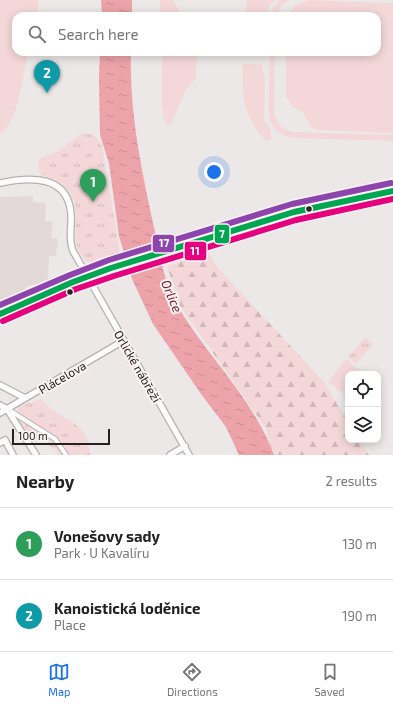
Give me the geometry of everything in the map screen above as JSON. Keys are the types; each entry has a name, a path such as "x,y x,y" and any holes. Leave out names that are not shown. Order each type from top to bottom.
{"street":[{"name":"Orlické nábřeží","path":"0,183 15,180 43,179 59,188 64,194 69,202 71,213 71,246 86,277 189,455"},
{"path":"0,314 86,277 111,268 294,212 393,191"},
{"name":"Plácelova","path":"0,413 124,341"},
{"path":"0,385 25,398"},
{"path":"0,405 56,439 66,455"},
{"path":"7,409 36,455"},
{"path":"0,443 5,440 14,455"},
{"path":"170,455 185,446"}],"shaded area":[{"path":"33,196 33,202 46,203 45,221 53,222 51,238 58,239 56,256 49,256 48,280 46,282 38,286 35,284 26,287 25,292 0,303 0,197"}],"green space":[{"path":"0,0 39,0 37,12 12,12 12,56 27,56 16,109 6,128 0,133"},
{"path":"160,0 173,0 180,12 160,12"},
{"path":"247,0 275,0 268,7 267,12 246,12"},
{"path":"280,0 289,0 281,6 279,12 272,12 273,8"},
{"path":"309,0 393,3 393,133 316,130 310,126 303,113 292,106 286,97 286,56 381,56 381,12 291,12 295,5"},
{"path":"162,56 197,56 196,78 186,90 172,124 169,125 165,121 163,113 161,92"},
{"path":"270,56 275,56 274,115 281,127 293,132 393,135 393,141 295,138 286,136 279,132 274,127 269,114"},
{"path":"243,64 262,64 265,81 264,121 271,129 271,141 264,139 251,121 247,112 243,95"},
{"path":"81,134 94,136 102,147 121,258 94,266 83,258 78,249 76,239 75,207 72,196 63,185 41,174 38,162 41,158 57,152"},
{"path":"208,252 218,268 324,382 345,416 345,443 362,443 369,455 274,455 265,427 180,306 167,266"},
{"path":"365,337 373,344 356,364 348,357"},
{"path":"346,359 360,371 345,371 345,395 328,382"},
{"path":"41,399 48,406 79,428 89,443 90,455 59,455 55,448 52,449 45,437 38,436 30,439 16,414 20,406"}],"water":[{"path":"101,0 132,0 132,12 102,12"},
{"name":"Orlice","path":"100,56 131,56 132,98 137,143 161,261 169,289 178,307 190,325 243,397 255,416 274,455 239,455 226,427 201,394 153,324 132,279 119,236 109,163 100,135"}],"pier":[{"path":"160,246 163,259 127,270 123,258"}],"transit line":[{"name":"17","path":"0,305 109,260 292,204 391,183"},
{"name":"7","path":"0,314 73,282 111,268 294,212 393,191"},
{"name":"11","path":"3,321 76,289 114,276 296,220 393,199"}],"place":[{"name":"Kanoistická loděnice","path":"47,93"},
{"name":"Vonešovy sady","path":"93,202"}]}
